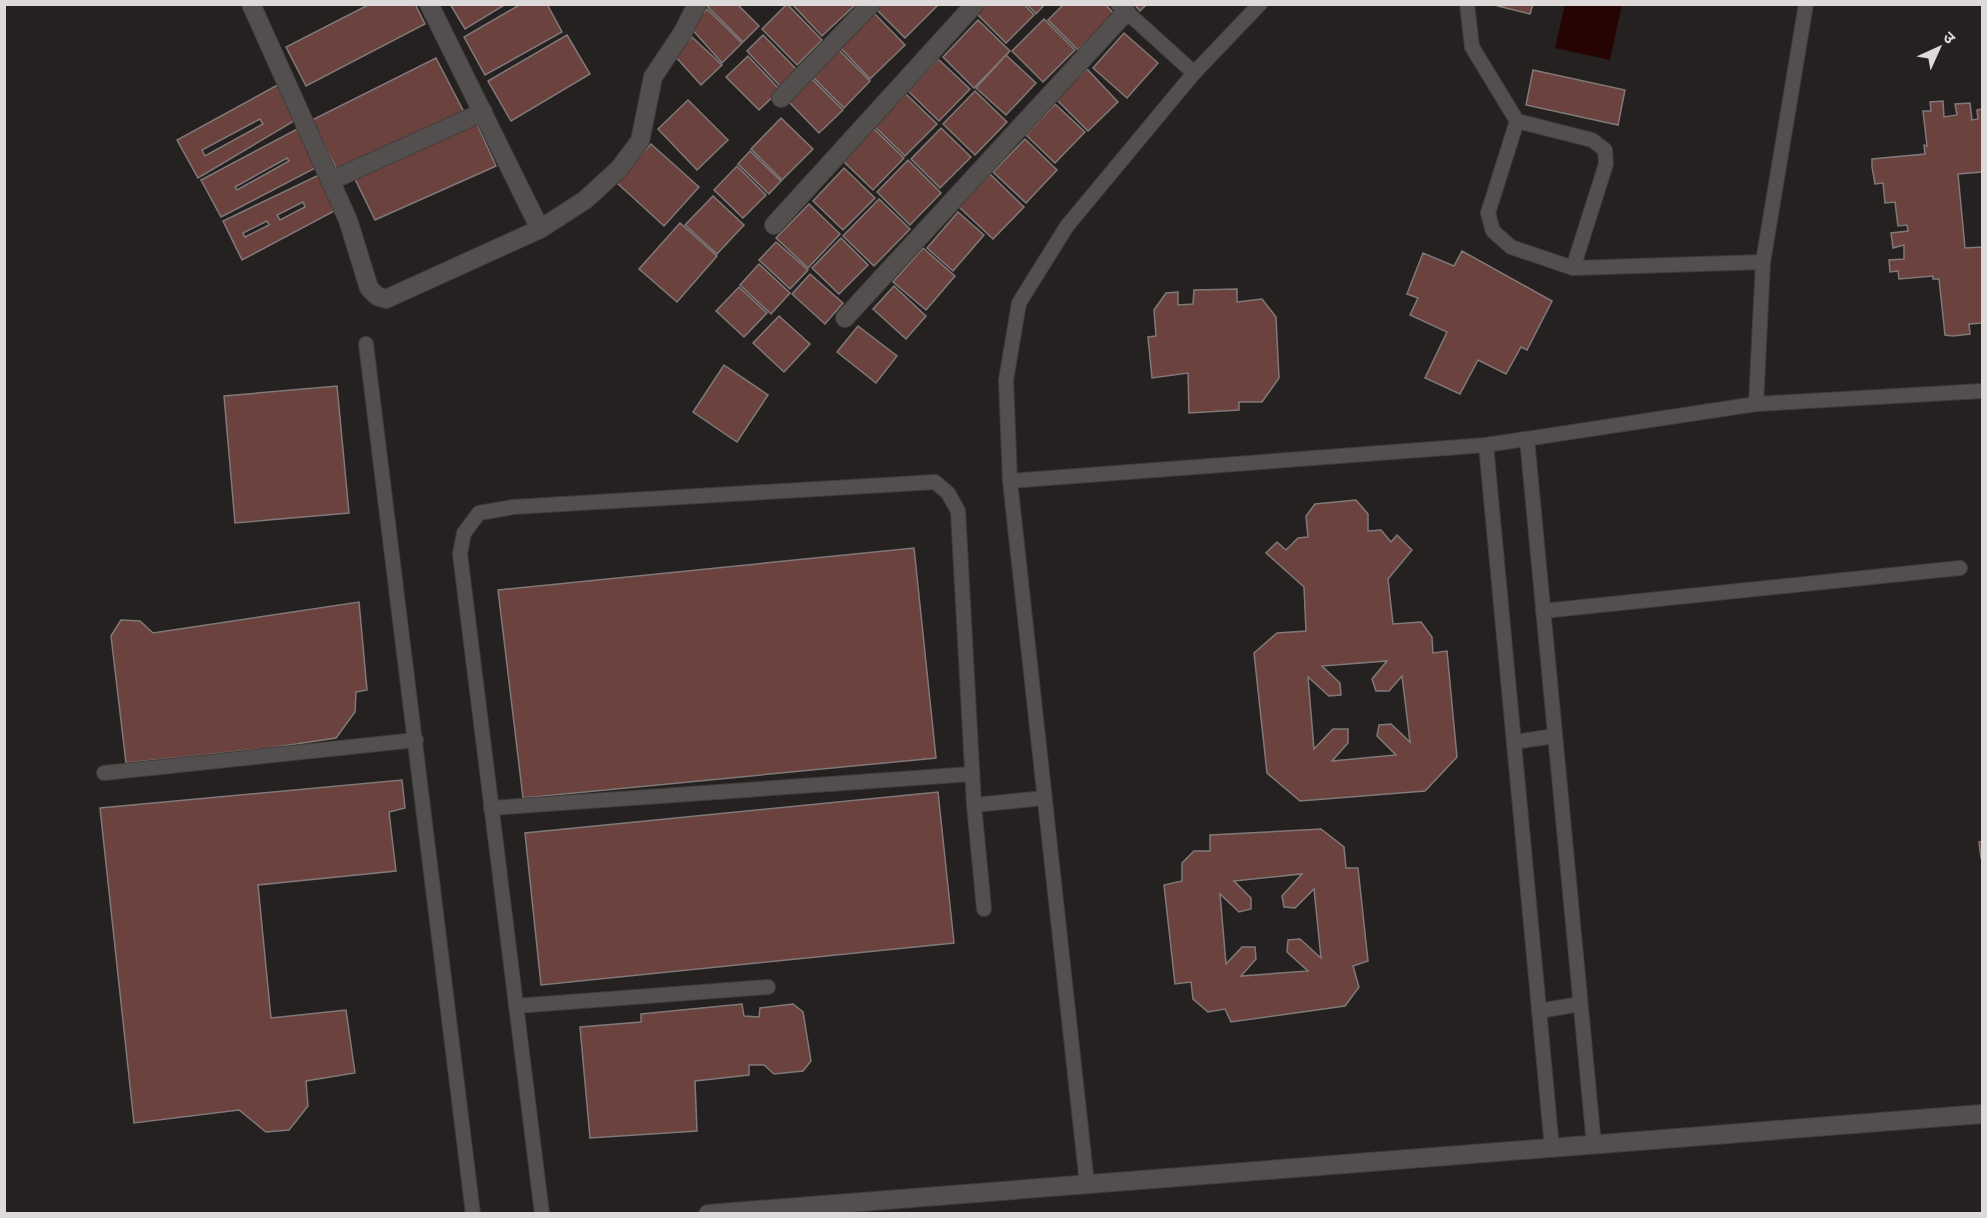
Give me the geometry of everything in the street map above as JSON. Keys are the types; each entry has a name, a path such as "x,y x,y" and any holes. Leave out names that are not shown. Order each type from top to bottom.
{"street":[{"path":"251,4 348,220 369,288 377,296 386,299 540,229 585,200 619,169 640,141 653,77 683,32 697,4"},
{"path":"429,4 540,229"},
{"path":"781,99 871,4"},
{"path":"774,225 975,4"},
{"path":"844,318 1122,8"},
{"path":"330,181 483,112"},
{"path":"708,1214 1983,1114"}],"lane":[{"path":"1087,1184 1010,481 1006,380 1019,303 1067,226 1194,73 1260,4"},
{"path":"1467,4 1472,47 1517,121 1592,140 1605,150 1606,164 1573,268"},
{"path":"1756,404 1763,262 1806,4"},
{"path":"1122,8 1194,73"},
{"path":"1517,121 1488,213 1493,231 1511,247 1573,268 1763,262"},
{"path":"366,344 473,1214"},
{"path":"1010,481 1486,446 1756,404 1983,391"},
{"path":"1527,439 1594,1145"},
{"path":"1486,446 1552,1148"},
{"path":"542,1214 460,554 464,533 479,513 513,507 935,482 948,493 958,511 974,805 984,909"},
{"path":"1543,610 1960,568"},
{"path":"1514,742 1555,736"},
{"path":"104,773 416,740"},
{"path":"491,808 972,774"},
{"path":"974,805 1044,798"},
{"path":"516,1006 768,987"},
{"path":"1539,1011 1580,1004"}],"shaded area":[{"path":"1565,4 1622,5 1610,60 1555,48"}],"building":[{"path":"370,4 415,4 425,24 306,86 286,47"},
{"path":"450,4 506,4 465,29"},
{"path":"521,4 547,4 562,32 485,75 464,37"},
{"path":"709,4 737,4 759,26 743,42 707,6"},
{"path":"787,4 822,40 797,65 762,29"},
{"path":"792,4 856,4 822,36"},
{"path":"881,4 939,4 905,38 876,9"},
{"path":"983,4 1024,4 1034,15 1006,43 975,12"},
{"path":"1027,4 1045,4 1036,14"},
{"path":"1064,4 1105,4 1114,14 1078,50 1048,20"},
{"path":"1134,4 1147,4 1140,11"},
{"path":"1490,4 1533,4 1530,14"},
{"path":"707,9 742,43 722,63 690,27"},
{"path":"872,11 905,45 870,79 837,44"},
{"path":"1044,19 1075,50 1043,82 1012,51"},
{"path":"978,20 1010,51 974,88 943,57"},
{"path":"1124,33 1158,63 1127,98 1093,68"},
{"path":"567,35 590,74 511,121 488,81"},
{"path":"763,35 797,70 780,86 747,51"},
{"path":"692,37 722,65 701,85 674,55"},
{"path":"838,49 870,81 844,108 811,75"},
{"path":"1006,55 1036,83 1006,115 976,88"},
{"path":"748,56 780,90 759,110 726,77"},
{"path":"436,58 464,112 339,174 312,120"},
{"path":"938,59 970,89 939,121 908,91"},
{"path":"1087,69 1118,102 1088,131 1056,99"},
{"path":"1533,70 1625,90 1618,125 1526,105"},
{"path":"812,79 843,110 819,133 789,102"},
{"path":"283,82 299,118 198,178 177,140","holes":["260,119 263,124 205,156 202,150"]},
{"path":"975,91 1007,122 975,155 943,124"},
{"path":"906,94 937,124 905,156 874,126"},
{"path":"688,100 728,140 697,170 658,129"},
{"path":"1943,101 1944,117 1957,115 1955,104 1970,103 1972,120 1978,119 1977,110 1982,109 1982,172 1958,174 1965,248 1982,247 1982,323 1969,324 1970,334 1953,336 1945,335 1939,279 1933,279 1933,276 1899,279 1898,271 1890,272 1889,260 1904,259 1904,245 1893,248 1891,233 1908,231 1907,225 1898,226 1895,202 1885,203 1883,183 1875,184 1872,167 1872,159 1925,154 1924,145 1927,146 1923,111 1931,111 1930,102"},
{"path":"1055,104 1085,132 1055,163 1026,135"},
{"path":"781,118 813,149 782,180 751,149"},
{"path":"477,124 496,166 375,220 355,179"},
{"path":"301,127 321,165 221,217 201,180","holes":["287,158 289,161 237,190 235,187"]},
{"path":"941,128 971,157 940,188 911,159"},
{"path":"874,129 904,158 873,190 843,161"},
{"path":"1025,139 1057,170 1026,203 993,172"},
{"path":"651,144 699,187 664,226 616,182"},
{"path":"750,151 781,181 769,194 738,164"},
{"path":"908,160 941,193 910,225 877,192"},
{"path":"737,166 766,195 743,218 714,190"},
{"path":"844,168 875,198 843,230 813,201"},
{"path":"321,174 338,209 242,260 223,221","holes":["303,202 305,207 280,220 277,215","267,221 269,225 245,237 243,233"]},
{"path":"990,174 1024,207 993,239 959,207"},
{"path":"713,196 744,225 717,254 685,225"},
{"path":"879,199 910,229 874,266 843,236"},
{"path":"809,204 840,234 808,268 776,238"},
{"path":"958,212 984,235 953,271 927,248"},
{"path":"680,223 717,256 677,302 639,269"},
{"path":"841,238 868,265 839,294 812,268"},
{"path":"776,242 808,270 790,289 759,260"},
{"path":"923,248 955,276 926,310 893,282"},
{"path":"1462,251 1552,301 1527,350 1521,347 1506,374 1478,360 1460,394 1425,378 1447,332 1410,315 1418,298 1407,294 1423,253 1454,266"},
{"path":"759,264 790,293 771,314 740,285"},
{"path":"810,274 843,303 825,324 792,294"},
{"path":"894,286 926,316 906,339 873,309"},
{"path":"739,287 767,313 744,337 716,311"},
{"path":"1237,289 1237,302 1262,299 1276,317 1279,378 1262,402 1239,402 1239,410 1189,413 1188,373 1152,378 1148,337 1156,336 1154,310 1166,293 1178,292 1178,305 1193,304 1194,290"},
{"path":"779,316 810,344 784,372 753,343"},
{"path":"858,326 897,356 876,383 837,352"},
{"path":"724,365 768,395 737,442 693,412"},
{"path":"337,386 349,513 235,523 224,396"},
{"path":"1356,500 1368,514 1368,531 1381,530 1391,542 1397,535 1412,550 1388,579 1393,624 1421,622 1432,637 1433,653 1447,651 1457,757 1425,791 1300,801 1267,773 1254,653 1277,633 1306,631 1304,587 1266,553 1277,542 1286,550 1298,538 1308,537 1306,516 1315,504","holes":["1387,661 1372,679 1376,691 1389,691 1402,676 1410,742 1391,724 1379,725 1377,736 1396,755 1332,761 1348,743 1348,729 1333,729 1314,749 1308,677 1329,696 1341,695 1340,683 1322,666"]},
{"path":"914,548 936,758 523,798 498,590"},
{"path":"359,602 367,690 356,692 355,712 336,738 270,748 126,763 111,636 121,620 140,621 153,633"},
{"path":"402,780 405,808 389,812 396,871 258,885 271,1018 346,1010 355,1073 306,1081 308,1106 289,1130 266,1132 239,1110 134,1123 100,808"},
{"path":"938,792 954,943 541,985 525,833"},
{"path":"1321,829 1344,847 1346,868 1358,868 1368,961 1353,966 1359,987 1345,1006 1231,1022 1225,1009 1208,1012 1193,999 1191,982 1175,984 1164,885 1182,881 1182,863 1194,851 1210,851 1210,835","holes":["1302,874 1282,896 1284,907 1295,908 1314,889 1321,958 1300,939 1288,940 1287,952 1308,971 1241,976 1256,959 1255,947 1242,947 1226,964 1220,894 1239,912 1251,909 1251,898 1234,881"]},
{"path":"1982,841 1982,858 1981,858 1979,842"},
{"path":"742,1004 744,1016 759,1017 760,1008 793,1004 803,1012 811,1061 803,1071 774,1074 764,1065 749,1065 749,1075 695,1081 697,1131 590,1138 580,1027 641,1022 641,1014"}]}
